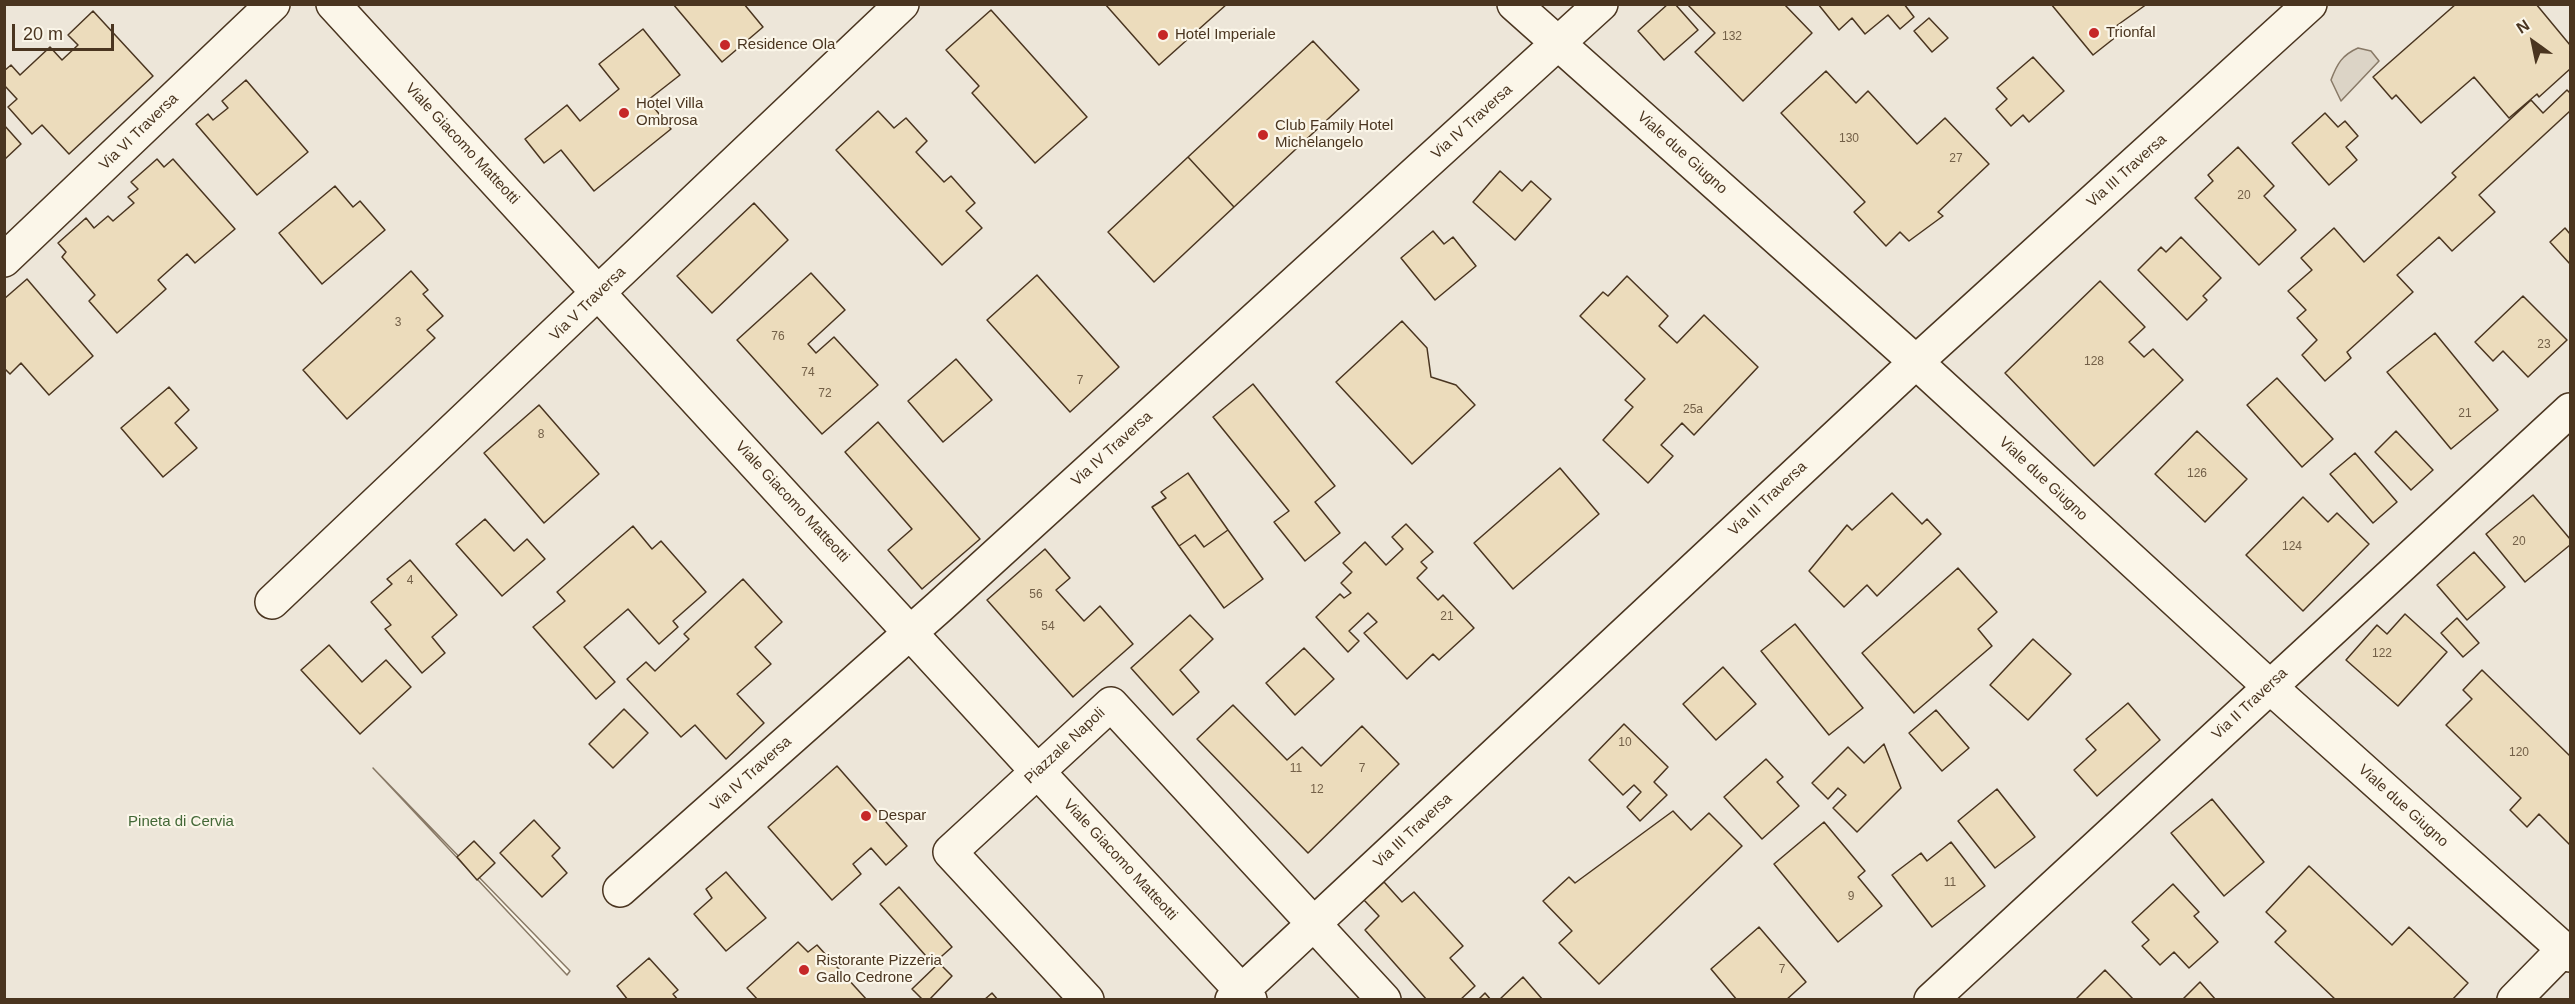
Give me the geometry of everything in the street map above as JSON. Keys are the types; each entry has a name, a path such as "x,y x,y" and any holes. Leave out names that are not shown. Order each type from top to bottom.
{"street":[{"name":"Via VI Traversa","path":"4,260 273,4"},
{"name":"Viale Giacomo Matteotti","path":"333,4 911,632 1241,996"},
{"name":"Via V Traversa","path":"272,602 902,4"},
{"name":"Viale due Giugno","path":"1514,4 1916,362 2269,686 2567,952"},
{"name":"Via IV Traversa","path":"620,890 911,632 1601,4"},
{"name":"Via III Traversa","path":"1241,996 1314,923 1916,362 2310,4"},
{"name":"Via II Traversa","path":"1930,999 2571,410"},
{"name":"Piazzale Napoli","path":"1087,999 950,852 1111,704 1384,999"},
{"path":"2514,999 2567,952"}],"green space":[{"name":"Pineta di Cervia","path":"5,5 2570,5 2570,999 5,1000","holes":["373,768 570,971 567,975"]}],"shaded area":[{"path":"2358,48 2371,51 2379,61 2341,101 2331,80 2341,61"}],"building":[{"name":"Residence Ola","path":"673,4 744,4 763,27 722,62"},
{"name":"Hotel Imperiale","path":"1105,4 1227,4 1159,65"},
{"path":"1668,4 1675,4 1698,30 1664,60 1638,31"},
{"path":"1687,4 1784,4 1812,33 1743,101 1695,52 1715,33"},
{"path":"1818,4 1904,4 1914,17 1900,29 1888,15 1865,34 1852,18 1839,30"},
{"name":"Trionfal","path":"2051,4 2147,4 2112,29 2117,36 2093,55"},
{"path":"2456,4 2536,4 2570,45 2570,69 2539,97 2537,94 2509,118 2474,77 2421,123 2396,95 2392,99 2373,77"},
{"path":"991,10 1087,117 1035,163 972,93 979,86 946,50"},
{"path":"93,11 153,76 69,154 42,125 32,134 8,107 17,99 4,85 4,71 11,65 20,75 50,47 62,60 78,45 68,35"},
{"path":"1929,18 1948,38 1932,52 1914,31"},
{"name":"Hotel Villa Ombrosa","path":"643,29 680,75 648,100 671,129 594,191 561,150 544,163 525,139 567,105 580,121 619,89 599,64"},
{"path":"1313,41 1359,90 1234,207 1188,157"},
{"path":"2033,57 2064,91 2029,122 2023,115 2011,126 1996,109 2007,99 1997,88"},
{"path":"1826,71 1856,103 1868,91 1917,144 1945,118 1989,164 1938,212 1943,216 1909,241 1900,232 1886,246 1854,212 1865,202 1781,113"},
{"path":"246,80 308,152 257,195 196,124 208,114 213,120 228,108 222,101"},
{"path":"2567,90 2570,93 2570,111 2479,195 2495,212 2452,251 2439,237 2397,275 2413,292 2347,352 2351,358 2325,381 2302,355 2317,340 2297,318 2306,310 2288,291 2312,270 2301,258 2334,228 2364,262 2456,177 2452,173 2531,100 2543,113"},
{"path":"878,111 894,128 906,118 927,141 916,152 944,182 951,176 975,203 966,211 982,228 942,265 836,150"},
{"path":"2325,113 2338,127 2345,121 2358,136 2346,147 2357,160 2329,185 2292,143"},
{"path":"4,125 21,144 4,160"},
{"path":"2238,147 2274,186 2264,196 2296,230 2259,265 2195,198 2213,181 2208,175"},
{"path":"1188,157 1234,207 1154,282 1108,232"},
{"path":"157,159 164,167 173,159 235,229 195,263 187,254 158,280 166,289 117,333 89,301 95,295 62,257 66,252 58,243 86,218 94,228 108,216 113,221 134,203 128,197 138,189 131,182"},
{"path":"1500,171 1522,191 1531,181 1551,199 1515,240 1473,202"},
{"path":"335,186 353,207 360,201 385,230 322,284 279,233"},
{"path":"754,203 788,240 712,313 677,276"},
{"path":"2565,228 2570,234 2570,264 2550,242"},
{"path":"1433,231 1444,244 1453,237 1476,266 1435,300 1401,258"},
{"path":"2181,237 2221,278 2203,296 2207,300 2187,320 2138,270 2161,247 2166,252"},
{"path":"411,271 428,290 423,294 443,316 427,330 435,338 347,419 303,370"},
{"path":"811,273 845,310 808,344 816,353 834,337 878,385 822,434 737,340"},
{"path":"1037,275 1119,367 1070,412 987,320"},
{"path":"1627,276 1668,316 1659,326 1677,343 1704,315 1758,367 1694,435 1682,423 1661,445 1673,456 1648,483 1603,440 1633,407 1625,400 1645,379 1580,316 1603,292 1608,296"},
{"path":"27,279 93,356 49,395 21,363 10,374 4,368 4,299"},
{"path":"2100,281 2145,327 2129,342 2144,357 2153,349 2183,380 2094,466 2005,373"},
{"path":"2523,296 2567,340 2528,377 2503,351 2493,361 2475,342"},
{"path":"1402,321 1427,348 1431,377 1456,385 1475,405 1412,464 1336,382"},
{"path":"2435,333 2498,410 2451,449 2387,372"},
{"path":"956,359 992,400 943,442 908,401"},
{"path":"2277,378 2333,439 2302,467 2247,405"},
{"path":"1253,384 1335,486 1315,502 1340,533 1305,561 1274,522 1289,511 1213,417"},
{"path":"169,387 189,410 175,423 197,448 163,477 121,428"},
{"path":"539,405 599,474 544,523 484,453"},
{"path":"878,422 980,539 922,589 888,550 912,529 845,452"},
{"path":"2197,431 2247,479 2205,522 2155,474"},
{"path":"2396,431 2433,470 2411,490 2375,452"},
{"path":"2355,453 2397,502 2373,523 2330,474"},
{"path":"1560,468 1599,514 1513,589 1474,543"},
{"path":"1188,473 1228,530 1204,547 1195,535 1179,546 1152,507 1166,498 1161,492"},
{"path":"1892,493 1922,524 1927,519 1941,534 1877,596 1867,585 1844,607 1809,571 1847,525 1852,530"},
{"path":"2533,495 2570,539 2570,545 2525,582 2486,534"},
{"path":"2303,497 2328,522 2337,513 2369,544 2303,611 2246,555"},
{"path":"485,519 514,551 527,539 545,559 502,596 456,544"},
{"path":"1406,524 1433,552 1421,562 1427,568 1417,578 1438,600 1443,595 1474,628 1439,660 1433,654 1407,679 1364,633 1377,622 1368,613 1349,631 1359,641 1348,652 1316,617 1340,594 1344,598 1351,593 1341,583 1352,572 1343,563 1365,542 1386,565 1403,549 1392,537"},
{"path":"633,526 652,549 661,541 706,592 673,621 678,627 659,644 628,609 584,647 615,682 596,699 533,627 565,601 557,592"},
{"path":"1228,530 1263,579 1224,608 1179,546 1195,535 1204,547"},
{"path":"1045,549 1070,578 1056,590 1084,621 1100,606 1133,644 1073,697 987,600"},
{"path":"2474,552 2505,587 2467,620 2437,585"},
{"path":"410,560 457,615 432,637 445,653 422,673 385,629 391,625 371,602 392,584 387,579"},
{"path":"1958,568 1997,612 1978,629 1992,646 1914,713 1862,653"},
{"path":"743,579 782,622 755,647 771,664 737,694 764,723 726,759 695,725 681,737 627,679 646,662 655,671 689,639 684,634"},
{"path":"2405,614 2447,652 2398,706 2346,660 2377,625 2387,634"},
{"path":"1190,615 1213,639 1180,670 1199,692 1173,715 1131,668"},
{"path":"2457,618 2479,643 2463,657 2441,633"},
{"path":"1795,624 1863,708 1829,735 1761,651"},
{"path":"2033,639 2071,674 2028,720 1990,685"},
{"path":"329,645 362,682 386,660 411,687 360,734 301,670"},
{"path":"1304,648 1334,679 1295,715 1266,683"},
{"path":"1723,667 1756,704 1716,740 1683,704"},
{"path":"2482,670 2570,756 2570,845 2539,814 2527,827 2510,810 2521,798 2446,725 2472,699 2463,690"},
{"path":"2128,703 2160,740 2097,796 2074,770 2096,750 2086,739"},
{"path":"1233,705 1287,760 1302,747 1321,766 1362,726 1399,764 1308,853 1197,739"},
{"path":"624,709 648,733 613,768 589,744"},
{"path":"1936,710 1969,748 1942,771 1909,733"},
{"path":"1624,724 1668,767 1654,782 1667,795 1640,821 1627,807 1641,792 1634,785 1623,795 1589,760"},
{"path":"1884,744 1901,788 1857,832 1833,808 1846,795 1838,788 1828,799 1812,783 1848,747 1864,763"},
{"path":"1766,759 1783,777 1777,782 1799,806 1762,839 1724,797"},
{"path":"837,766 907,846 886,865 871,848 853,864 861,874 832,900 768,827"},
{"path":"1997,789 2035,837 1995,868 1958,821"},
{"path":"2212,799 2264,862 2224,896 2171,833"},
{"path":"1673,811 1691,830 1709,813 1742,846 1599,984 1559,943 1572,931 1543,901 1569,877 1575,883"},
{"path":"534,820 560,848 552,856 567,873 542,897 500,853"},
{"path":"1824,822 1865,871 1858,877 1882,906 1838,942 1774,864"},
{"path":"474,841 495,863 477,880 457,857"},
{"path":"1951,842 1985,886 1932,927 1892,875 1921,853 1927,861"},
{"path":"2309,866 2392,945 2409,927 2468,983 2452,1000 2336,1000 2275,942 2286,931 2266,912"},
{"path":"726,872 766,918 726,951 694,914 712,898 706,889"},
{"path":"1384,882 1402,902 1414,892 1463,946 1450,958 1475,986 1460,1000 1427,1000 1365,930 1379,916 1364,900"},
{"path":"2173,884 2199,912 2194,916 2218,942 2189,968 2174,952 2160,965 2142,946 2149,940 2132,922"},
{"path":"899,887 952,947 933,964 880,904"},
{"path":"1759,927 1806,982 1786,1000 1737,1000 1711,969"},
{"name":"Ristorante Pizzeria Gallo Cedrone","path":"798,942 808,952 817,945 867,1000 758,1000 747,988"},
{"path":"649,958 678,990 673,994 678,1000 628,1000 617,986"},
{"path":"939,963 952,976 929,1000 923,1000 912,989"},
{"path":"2105,970 2134,1000 2075,1000"},
{"path":"1523,977 1543,1000 1499,1000"},
{"path":"2200,982 2216,1000 2182,1000"},
{"path":"992,993 998,1000 984,1000"},
{"path":"1485,993 1491,1000 1478,1000"}],"place":[{"name":"Trionfal","path":"2094,33"},
{"name":"Hotel Imperiale","path":"1163,35"},
{"name":"Residence Ola","path":"725,45"},
{"name":"Hotel Villa Ombrosa","path":"624,113"},
{"name":"Club Family Hotel Michelangelo","path":"1263,135"},
{"name":"Despar","path":"866,816"},
{"name":"Ristorante Pizzeria Gallo Cedrone","path":"804,970"}]}
